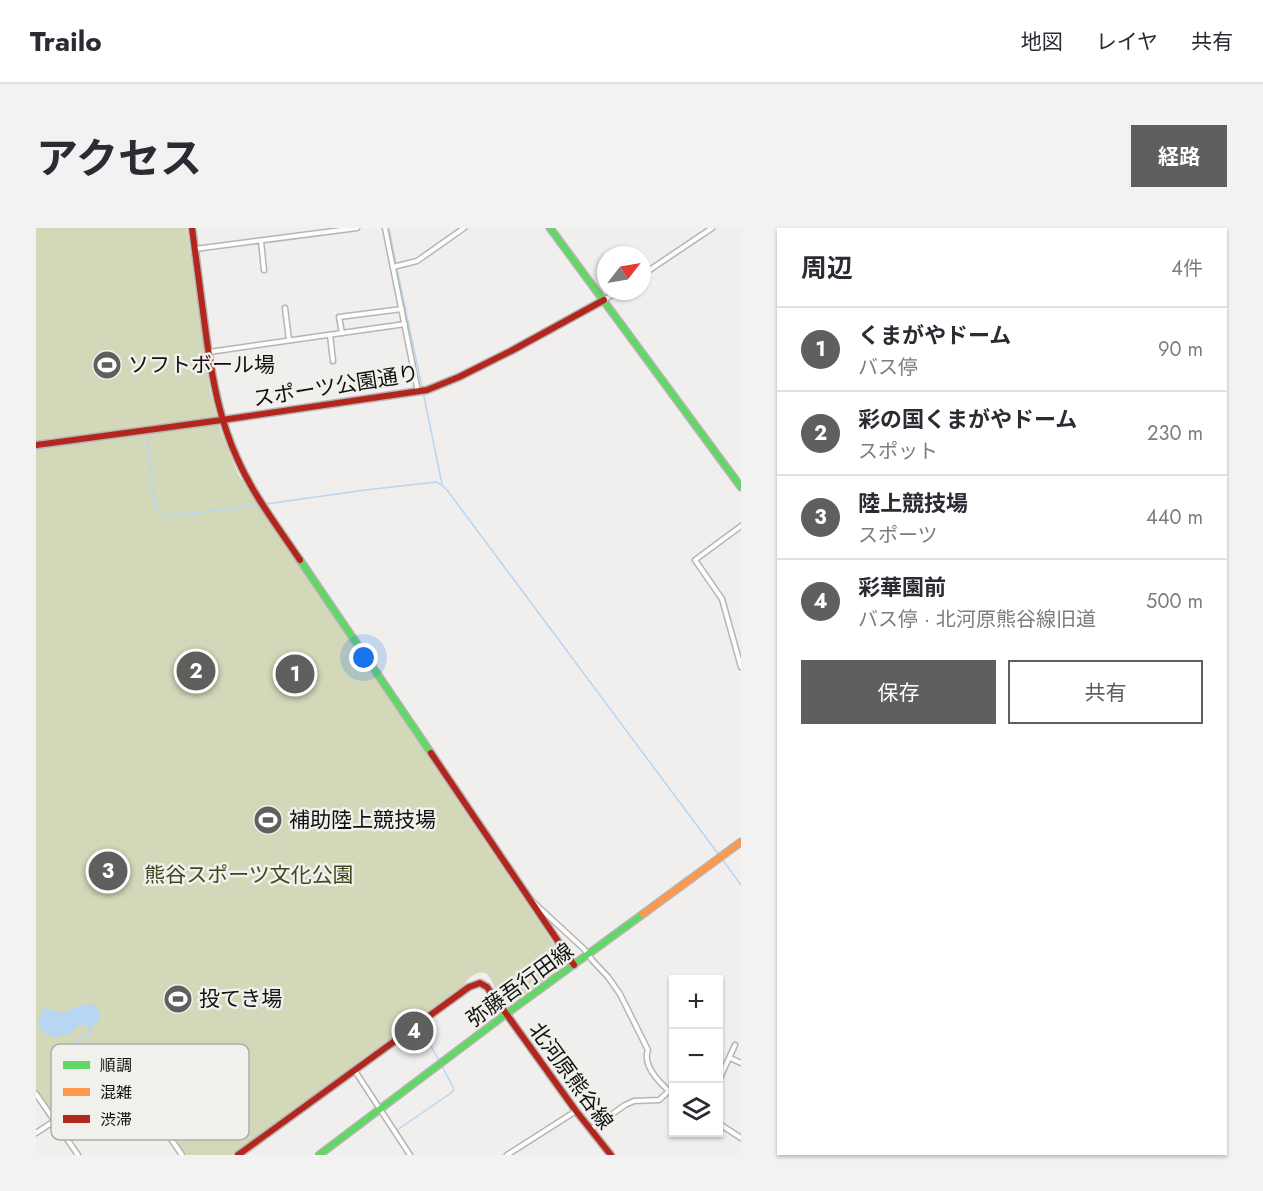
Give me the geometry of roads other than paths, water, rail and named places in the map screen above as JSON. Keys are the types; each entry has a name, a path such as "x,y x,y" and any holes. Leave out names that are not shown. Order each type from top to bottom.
{"street":[{"path":"192,228 218,404 232,449 254,491 574,965"},
{"path":"195,249 357,228"},
{"path":"385,228 418,392"},
{"path":"393,267 417,261 464,228"},
{"path":"550,228 597,291"},
{"path":"651,269 712,228"},
{"path":"261,241 264,270"},
{"path":"604,300 741,487"},
{"name":"スポーツ公園通り","path":"36,445 418,392 447,383 561,325 604,300"},
{"path":"285,308 289,340"},
{"path":"342,333 339,317 402,309"},
{"path":"209,352 405,324"},
{"path":"330,335 333,361"},
{"path":"741,526 695,560 722,599 741,667"},
{"name":"弥藤吾行田線","path":"319,1155 506,1014 741,842"},
{"path":"527,896 557,922 608,977 620,994 648,1050 647,1062 656,1077 669,1088"},
{"name":"北河原熊谷線","path":"355,1071 473,985 480,983 484,985 590,1130 611,1155"},
{"path":"723,1072 735,1046"},
{"path":"730,1058 741,1063"},
{"path":"238,1155 355,1071 410,1155"},
{"path":"590,1130 625,1105 634,1101 659,1100 669,1092"},
{"path":"36,1094 51,1115"},
{"path":"507,1155 576,1111"},
{"path":"36,1133 51,1124"},
{"path":"723,1126 741,1138"},
{"path":"68,1140 78,1155"},
{"path":"172,1140 182,1155"}],"water":[{"path":"91,1004 96,1006 100,1014 99,1020 91,1028 92,1032 77,1044 73,1044 87,1034 88,1025 77,1026 70,1035 62,1034 56,1038 40,1027 39,1020 43,1008 63,1013"}],"waterway":[{"path":"389,228 396,264"},
{"path":"397,269 422,387"},
{"path":"423,392 442,484"},
{"path":"36,449 147,434 155,507 166,516 261,505"},
{"path":"266,504 436,482 442,485 719,855"},
{"path":"722,859 741,885"},
{"path":"421,1029 440,1062"},
{"path":"412,1155 397,1130 454,1089 442,1066"}],"place":[{"name":"ソフトボール場","path":"107,365"},
{"name":"彩の国くまがやドーム","path":"196,671"},
{"name":"くまがやドーム","path":"295,674"},
{"name":"補助陸上競技場","path":"268,820"},
{"name":"陸上競技場","path":"108,871"},
{"name":"投てき場","path":"178,999"},
{"name":"彩華園前","path":"414,1031"}],"park label":[{"name":"熊谷スポーツ文化公園","path":"249,875"}]}
